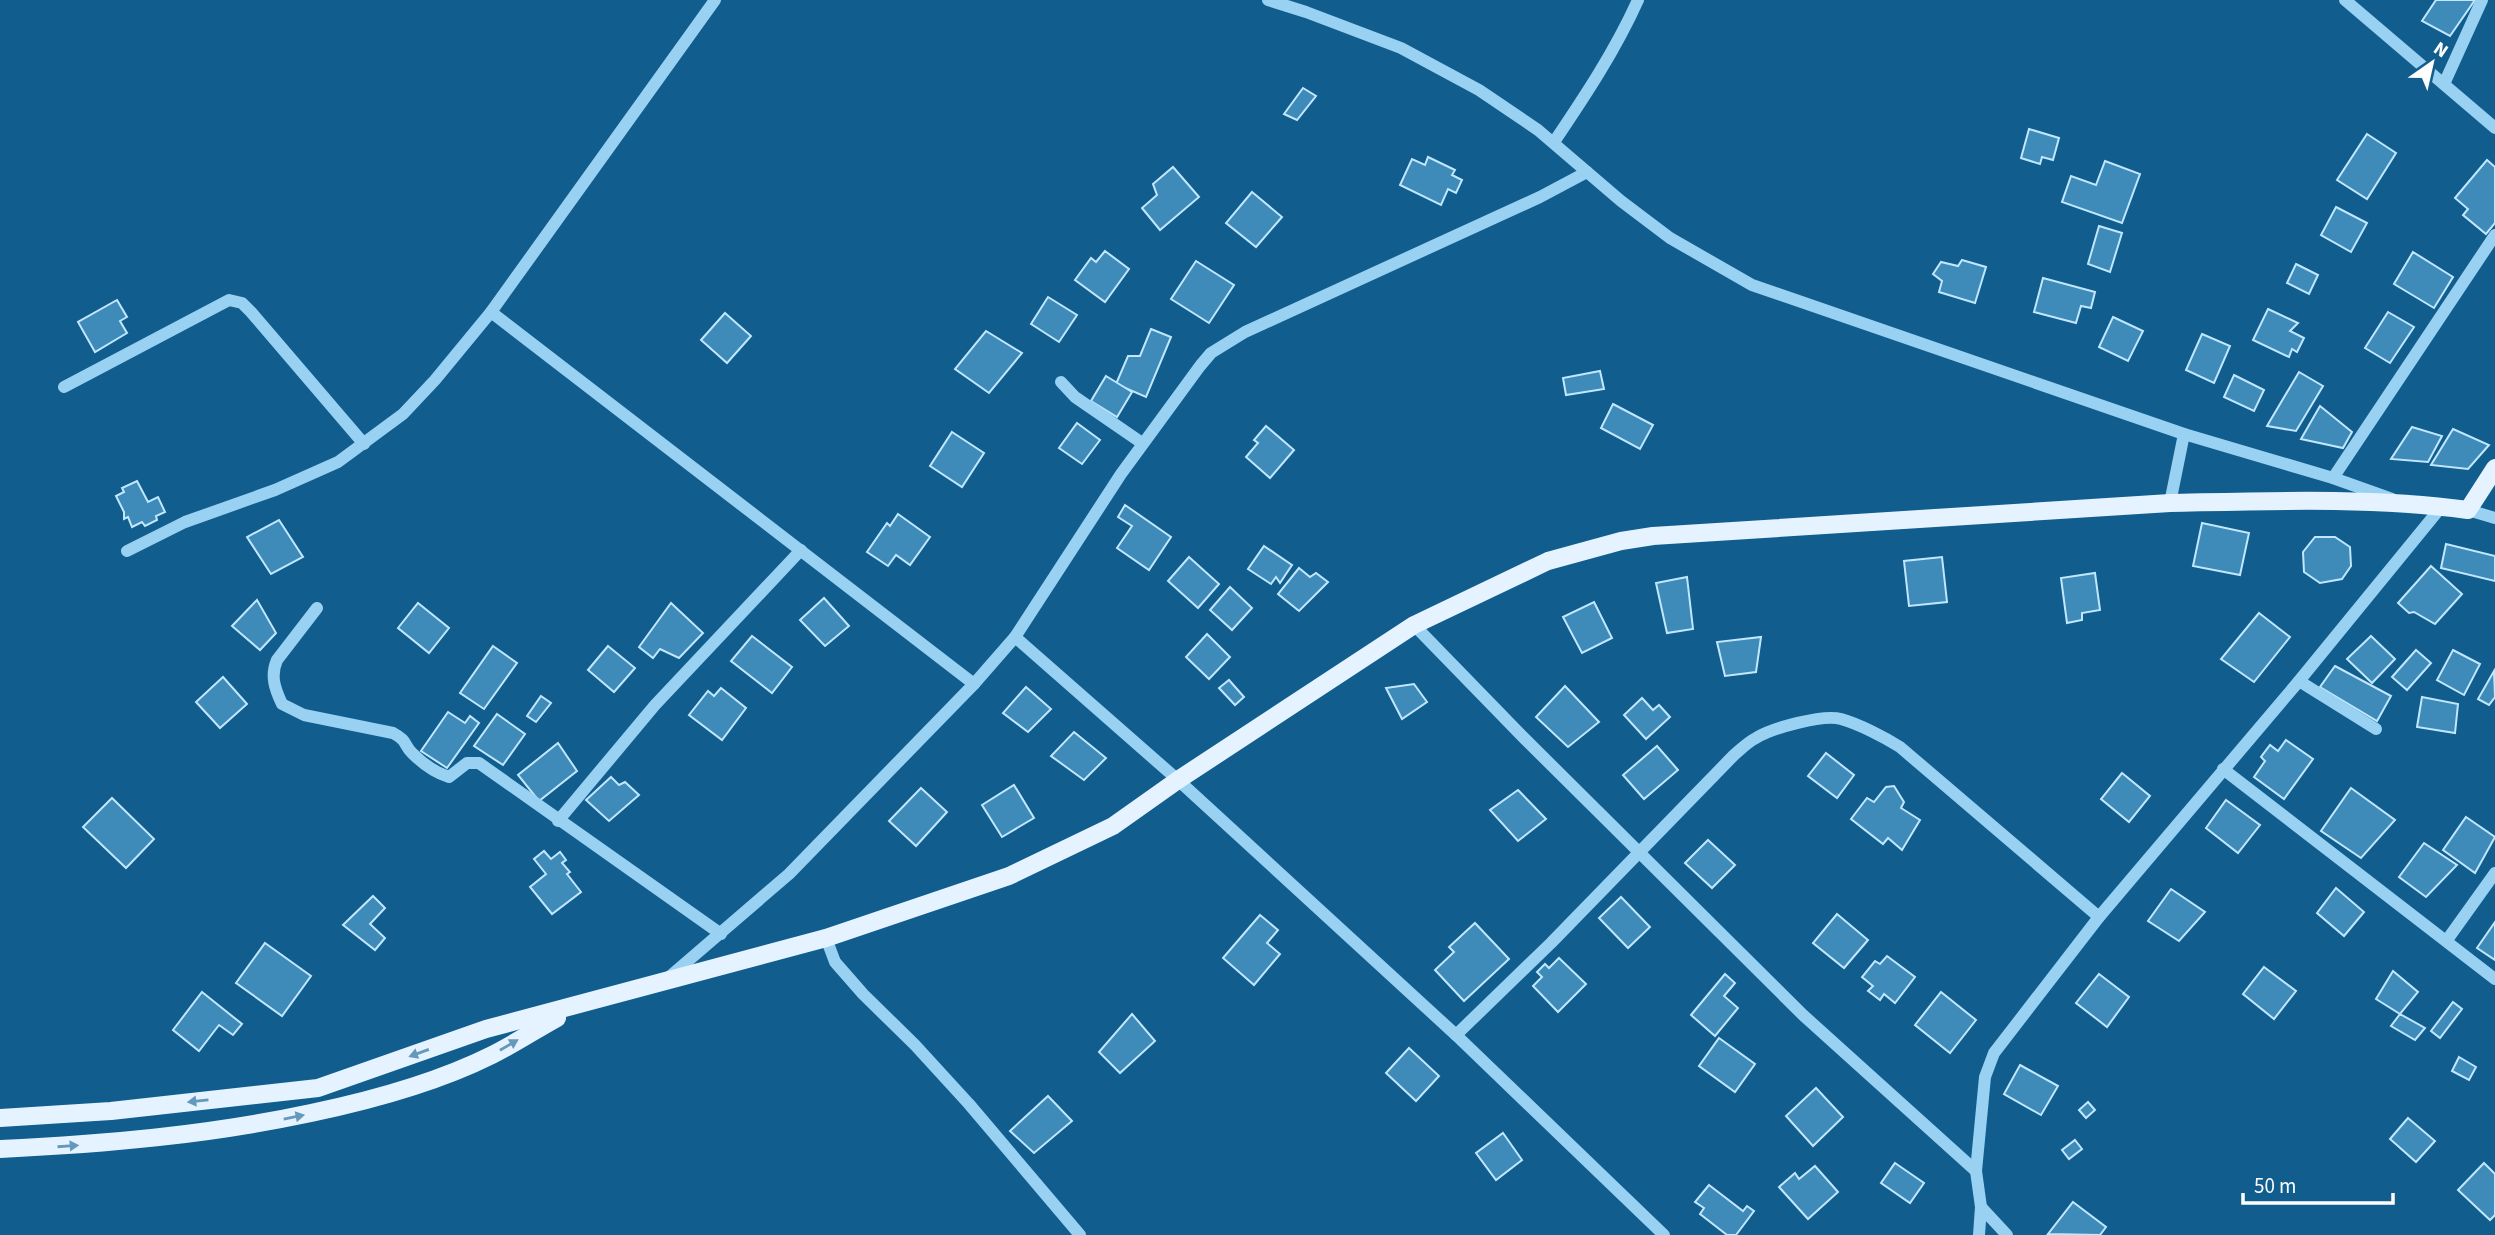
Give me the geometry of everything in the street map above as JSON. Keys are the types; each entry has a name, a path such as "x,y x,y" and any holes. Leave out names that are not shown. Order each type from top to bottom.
{"main road":[{"path":"0,1118 111,1111 318,1088 486,1029 826,938 1009,876 1113,826 1178,780 1414,625 1548,561 1621,541 1653,536 2170,503 2253,501 2405,504 2469,510 2495,468"},
{"path":"0,1149 65,1146 219,1131 369,1101 491,1055 578,1006"}],"street":[{"path":"127,551 185,522 275,490 338,462 420,397 491,312 715,0"},
{"path":"1268,0 1368,34 1426,60 1514,112 1670,238 1752,285 2184,434 2333,478 2405,504"},
{"path":"1553,142 1596,79 1625,30 1638,0"},
{"path":"2444,83 2482,0"},
{"path":"2348,1 2495,128"},
{"path":"663,983 789,874 974,684 1015,637 1142,443 1206,359 1231,340 1540,197 1587,172"},
{"path":"2333,478 2495,235"},
{"path":"64,387 229,300 242,303 251,312 364,444"},
{"path":"491,312 974,684"},
{"path":"1061,382 1074,397 1142,443"},
{"path":"2170,503 2184,434"},
{"path":"1979,1235 1981,1207 1976,1171 1985,1077 1990,1061 2001,1043 2099,917 2300,681 2442,506"},
{"path":"2469,510 2495,518"},
{"path":"558,821 655,705 801,550"},
{"path":"317,608 273,669 274,682 282,704 304,715 393,733 405,740 410,752 438,774 449,777 467,763 479,764 721,934"},
{"path":"1414,625 1803,1015 1976,1171"},
{"path":"1015,637 1178,780 1456,1035 1664,1235"},
{"path":"2300,681 2376,729"},
{"path":"1456,1035 1734,755 1756,737 1824,718 1841,719 1879,734 1900,747 2099,917"},
{"path":"2223,769 2495,979"},
{"path":"2447,940 2495,873"},
{"path":"826,938 835,962 969,1104 1080,1235"},
{"path":"1981,1207 2007,1235"}],"building":[{"path":"2436,0 2475,0 2450,36 2422,21"},
{"path":"1303,88 1316,96 1297,120 1284,114"},
{"path":"2029,129 2059,138 2053,160 2042,157 2040,164 2021,158"},
{"path":"2367,134 2396,153 2367,199 2337,180"},
{"path":"1428,157 1455,170 1452,175 1462,180 1456,193 1448,189 1441,205 1400,185 1412,159 1425,165"},
{"path":"2487,160 2495,167 2495,223 2486,234 2463,215 2468,209 2455,198"},
{"path":"2105,161 2140,174 2122,223 2062,202 2071,176 2096,185"},
{"path":"1173,167 1199,197 1160,230 1142,208 1157,195 1153,184"},
{"path":"1252,192 1282,217 1256,247 1226,223"},
{"path":"2336,207 2367,223 2351,252 2321,235"},
{"path":"2099,226 2122,233 2110,272 2088,264"},
{"path":"1105,251 1129,269 1105,302 1075,280 1091,258 1096,262"},
{"path":"2413,252 2453,277 2434,308 2394,284"},
{"path":"1962,260 1986,267 1975,303 1939,292 1942,281 1933,274 1941,262 1958,266"},
{"path":"1196,261 1234,285 1209,323 1171,299"},
{"path":"2296,264 2318,275 2309,294 2287,283"},
{"path":"2043,278 2095,292 2091,308 2081,306 2076,323 2034,312"},
{"path":"1048,297 1077,315 1059,342 1031,324"},
{"path":"117,300 127,317 120,321 127,333 95,352 78,322"},
{"path":"2268,309 2298,323 2290,331 2304,338 2297,352 2292,349 2289,357 2253,340"},
{"path":"2388,312 2414,327 2390,363 2365,348"},
{"path":"725,313 751,336 727,363 701,340"},
{"path":"2113,317 2143,331 2128,361 2099,347"},
{"path":"1151,329 1171,337 1146,397 1116,384 1128,356 1140,356"},
{"path":"986,331 1022,353 989,393 955,369"},
{"path":"2202,334 2230,346 2214,383 2186,370"},
{"path":"1600,371 1604,389 1566,395 1563,378"},
{"path":"2299,372 2323,386 2296,431 2267,426"},
{"path":"2234,375 2264,390 2254,411 2224,397"},
{"path":"1106,376 1132,392 1117,417 1091,401"},
{"path":"1613,404 1653,425 1640,449 1601,428"},
{"path":"2320,406 2352,432 2343,448 2301,439"},
{"path":"1077,423 1100,440 1082,464 1059,448"},
{"path":"1266,426 1294,450 1270,478 1246,457 1258,443 1254,440"},
{"path":"2412,427 2442,436 2428,462 2391,459"},
{"path":"2453,429 2489,445 2468,469 2431,465"},
{"path":"952,432 984,453 962,487 930,466"},
{"path":"137,481 148,502 158,497 165,512 145,526 142,522 132,527 128,517 124,519 124,512 116,496 124,492 122,488"},
{"path":"1125,505 1171,537 1149,570 1117,548 1132,526 1118,517"},
{"path":"898,514 930,537 910,565 896,555 888,566 867,552 887,523 890,526"},
{"path":"279,520 303,557 271,574 247,537"},
{"path":"2202,523 2249,533 2240,575 2193,566"},
{"path":"2315,537 2335,537 2350,547 2351,566 2342,579 2320,583 2304,572 2303,552"},
{"path":"2446,544 2495,556 2495,581 2441,568"},
{"path":"1264,546 1292,565 1280,583 1276,577 1271,584 1248,569"},
{"path":"1189,557 1219,584 1198,608 1168,581"},
{"path":"1942,557 1947,602 1909,606 1904,561"},
{"path":"2431,566 2462,594 2435,624 2414,612 2409,613 2398,603"},
{"path":"1299,568 1310,577 1316,573 1328,582 1299,611 1278,594"},
{"path":"2095,573 2100,610 2082,613 2082,620 2067,623 2061,578"},
{"path":"1687,577 1693,629 1667,633 1656,583"},
{"path":"1230,587 1252,608 1232,630 1210,610"},
{"path":"824,598 849,626 825,646 800,620"},
{"path":"257,600 276,633 260,650 232,626"},
{"path":"1594,602 1612,638 1582,653 1563,617"},
{"path":"418,603 449,628 429,653 398,628"},
{"path":"671,603 703,633 679,658 660,649 653,658 639,647"},
{"path":"2259,613 2290,637 2254,682 2221,659"},
{"path":"1207,634 1230,657 1209,679 1186,657"},
{"path":"752,636 792,667 772,693 731,661"},
{"path":"2371,636 2395,659 2372,683 2347,659"},
{"path":"1761,637 1756,672 1725,676 1717,642"},
{"path":"493,646 517,663 484,709 460,693"},
{"path":"608,646 635,668 614,692 588,670"},
{"path":"2416,650 2431,663 2407,690 2392,677"},
{"path":"2453,650 2480,664 2464,695 2437,680"},
{"path":"2335,666 2391,696 2377,721 2320,687"},
{"path":"2494,671 2495,697 2489,705 2478,699"},
{"path":"223,677 247,704 220,728 196,702"},
{"path":"1229,680 1244,697 1235,705 1219,688"},
{"path":"1414,684 1427,702 1402,719 1386,688"},
{"path":"1565,686 1599,722 1568,747 1536,717"},
{"path":"1026,687 1051,709 1028,732 1003,713"},
{"path":"721,688 746,708 722,740 689,715 708,691 714,696"},
{"path":"541,696 551,703 536,722 527,716"},
{"path":"2422,697 2458,704 2455,733 2417,727"},
{"path":"1642,698 1653,710 1659,705 1670,717 1646,739 1624,715"},
{"path":"448,712 465,723 470,716 479,723 447,768 421,751"},
{"path":"497,714 525,734 503,765 474,746"},
{"path":"1074,732 1106,758 1084,780 1051,756"},
{"path":"2286,740 2313,759 2284,799 2254,777 2265,761 2261,757 2270,745 2278,751"},
{"path":"558,743 577,771 539,801 518,775"},
{"path":"1657,746 1678,770 1644,799 1623,775"},
{"path":"1826,753 1854,775 1837,798 1808,776"},
{"path":"2122,773 2150,796 2129,822 2101,799"},
{"path":"611,777 619,785 625,782 639,795 609,821 586,800"},
{"path":"1014,785 1034,818 1002,837 982,805"},
{"path":"1894,786 1904,802 1901,808 1920,820 1902,850 1888,838 1883,844 1851,819 1867,798 1874,802 1886,787"},
{"path":"921,788 947,812 916,846 889,821"},
{"path":"2351,788 2395,820 2361,858 2321,831"},
{"path":"1518,790 1546,819 1518,841 1490,810"},
{"path":"112,798 154,839 126,868 83,827"},
{"path":"2226,800 2260,825 2238,853 2206,828"},
{"path":"2466,817 2495,837 2475,873 2443,850"},
{"path":"1708,840 1735,865 1712,888 1685,863"},
{"path":"2424,843 2457,865 2426,897 2399,877"},
{"path":"544,851 551,859 560,852 566,860 562,863 570,872 567,874 581,892 552,914 530,887 546,874 534,859"},
{"path":"2336,888 2364,912 2344,936 2317,913"},
{"path":"2171,889 2205,912 2179,941 2148,921"},
{"path":"373,896 385,908 370,924 385,938 375,950 343,925"},
{"path":"1621,897 1650,927 1628,948 1599,918"},
{"path":"1837,914 1868,940 1844,968 1813,943"},
{"path":"1260,915 1278,930 1267,943 1280,954 1254,985 1223,958"},
{"path":"2495,922 2495,960 2477,948"},
{"path":"1475,923 1509,959 1464,1001 1435,970 1454,952 1449,947"},
{"path":"265,943 311,976 282,1016 236,983"},
{"path":"1887,956 1915,977 1895,1003 1884,994 1880,1000 1868,991 1873,986 1862,977 1875,961 1880,964"},
{"path":"1559,958 1586,984 1558,1012 1533,986 1542,977 1537,972 1545,964 1549,968"},
{"path":"2264,967 2296,991 2274,1019 2243,994"},
{"path":"2393,971 2418,992 2400,1014 2376,999"},
{"path":"1725,974 1735,983 1724,996 1738,1008 1715,1036 1691,1015"},
{"path":"2099,974 2129,997 2107,1027 2076,1003"},
{"path":"202,992 242,1024 233,1035 219,1025 199,1051 173,1030"},
{"path":"1941,992 1976,1020 1950,1053 1915,1025"},
{"path":"2453,1002 2462,1009 2440,1038 2431,1031"},
{"path":"1132,1014 1155,1041 1120,1073 1099,1052"},
{"path":"2400,1014 2425,1028 2415,1040 2391,1026"},
{"path":"1719,1038 1755,1064 1735,1092 1699,1066"},
{"path":"1409,1048 1439,1076 1416,1101 1386,1073"},
{"path":"2459,1057 2476,1067 2469,1080 2452,1071"},
{"path":"2020,1065 2058,1086 2041,1115 2004,1094"},
{"path":"1816,1088 1843,1117 1813,1146 1786,1116"},
{"path":"1048,1096 1072,1121 1034,1153 1010,1131"},
{"path":"2088,1102 2095,1110 2086,1118 2079,1110"},
{"path":"2408,1118 2435,1141 2416,1162 2390,1139"},
{"path":"1503,1133 1522,1160 1496,1180 1476,1153"},
{"path":"2075,1140 2082,1149 2069,1159 2062,1150"},
{"path":"1895,1163 1924,1183 1910,1203 1881,1183"},
{"path":"2484,1163 2495,1174 2495,1215 2490,1220 2458,1190"},
{"path":"1815,1166 1838,1192 1808,1219 1779,1187 1795,1173 1799,1179"},
{"path":"1709,1185 1743,1211 1747,1206 1754,1211 1736,1235 1727,1235 1700,1214 1704,1208 1695,1202"},
{"path":"2073,1202 2106,1227 2100,1235 2048,1234"}]}
